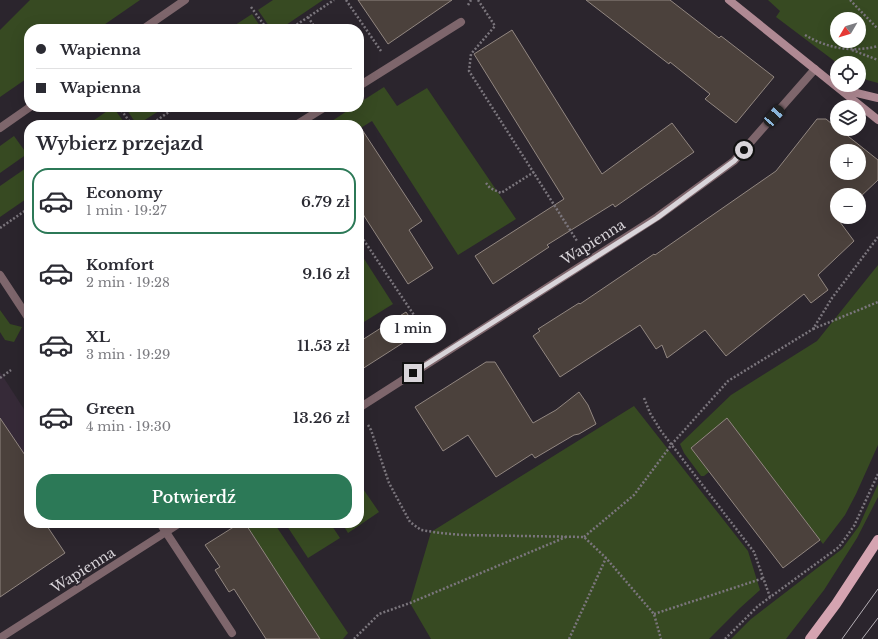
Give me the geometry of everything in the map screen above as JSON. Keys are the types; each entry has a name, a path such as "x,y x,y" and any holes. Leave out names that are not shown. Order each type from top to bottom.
{"main road":[{"path":"729,0 830,81"},
{"path":"843,92 878,120"},
{"path":"850,92 878,98"},
{"path":"810,639 836,604 878,540"}],"street":[{"path":"150,24 185,0"},
{"path":"364,83 461,22"},
{"name":"Wapienna","path":"364,405 657,218 734,161 815,69"},
{"path":"0,128 24,111"},
{"path":"304,120 317,112"},
{"path":"0,275 24,307"},
{"path":"163,528 232,632"},
{"name":"Wapienna","path":"0,638 172,528"}],"path":[{"path":"298,24 334,0"},
{"path":"346,0 363,24"},
{"path":"478,0 495,26 471,54 469,71 577,240"},
{"path":"850,0 878,29"},
{"path":"251,7 263,24"},
{"path":"308,17 313,24"},
{"path":"364,26 382,52"},
{"path":"804,34 817,42 830,46 850,49 878,60"},
{"path":"850,49 878,46"},
{"path":"157,120 169,112"},
{"path":"486,183 490,188 501,193 534,172"},
{"path":"0,228 24,211"},
{"path":"813,329 832,298 878,237"},
{"path":"364,240 430,339"},
{"path":"584,537 634,495 672,444 728,381 813,329 878,302"},
{"path":"0,378 11,370"},
{"path":"644,398 650,413 661,431 754,552 770,597"},
{"path":"367,423 371,430 389,483 410,522 421,530 440,534 584,537 606,558 654,614 661,639"},
{"path":"725,639 751,613 770,597 839,547 854,526 878,474"},
{"path":"354,639 379,614 410,603 568,536"},
{"path":"569,639 606,558"},
{"path":"654,614 764,578"}],"shaded area":[{"path":"0,372 24,409 24,528 48,528 65,553 0,597"}],"green space":[{"path":"30,0 140,0 105,24 24,24 24,80 0,97 0,30"},
{"path":"273,0 323,0 287,24 268,24 258,10"},
{"path":"768,0 878,0 878,83 866,80 866,56 830,56 830,58 776,17 780,11"},
{"path":"252,14 259,24 237,24"},
{"path":"384,87 397,106 427,88 516,219 458,255 372,121 364,126 364,120 334,120 346,112 364,112 364,100"},
{"path":"106,112 117,112 122,120 94,120"},
{"path":"128,112 157,112 145,120 134,120"},
{"path":"14,136 24,150 24,156 0,173 0,146"},
{"path":"24,169 24,200 0,217 0,186"},
{"path":"364,259 393,304 364,322"},
{"path":"878,265 878,445 845,515 823,544 727,419 691,448 709,472 704,476 701,476 684,453 680,444 731,395 817,341"},
{"path":"0,310 10,324 22,327 14,342 5,340 0,332"},
{"path":"634,406 748,551 760,590 709,639 431,639 410,603 431,532"},
{"path":"878,484 878,497 857,538 824,590 786,639 731,639 751,619 842,549 859,526"},
{"path":"364,490 379,512 364,522"},
{"path":"248,528 277,528 348,633 343,639 320,639"},
{"path":"288,528 333,528 340,538 308,558"},
{"path":"345,528 355,528 348,533"}],"building":[{"path":"358,0 452,0 388,44"},
{"path":"586,0 670,0 719,38 721,36 774,77 736,123 705,99 710,94 670,62 669,64"},
{"path":"512,30 602,174 672,123 694,152 615,207 613,204 547,245 549,247 493,284 475,256 564,199 474,54"},
{"path":"817,119 826,119 830,122 830,136 848,136 858,144 830,144 830,180 866,180 866,150 878,160 878,180 866,191 866,188 830,188 830,224 841,224 854,241 818,275 828,290 811,303 804,294 726,356 705,330 667,358 662,345 656,349 640,325 560,377 533,336 540,331 538,329 579,303 580,304 654,254 655,255 776,171"},
{"path":"364,133 422,221 409,230 433,268 408,284 364,216"},
{"path":"406,312 420,332 364,368 364,339"},
{"path":"486,362 495,362 533,423 556,410 579,392 588,405 596,424 535,458 532,454 496,477 468,435 443,451 415,407"},
{"path":"0,418 24,454 24,528 48,528 65,553 0,597"},
{"path":"727,418 820,540 783,568 691,448"},
{"path":"232,528 248,528 320,639 266,639 234,589 229,592 215,570 220,567 205,545"}],"tram line":[{"path":"842,639 878,589"},
{"path":"862,639 878,618"}],"route":[{"path":"413,373 587,261 657,218 734,161 744,150"}]}
